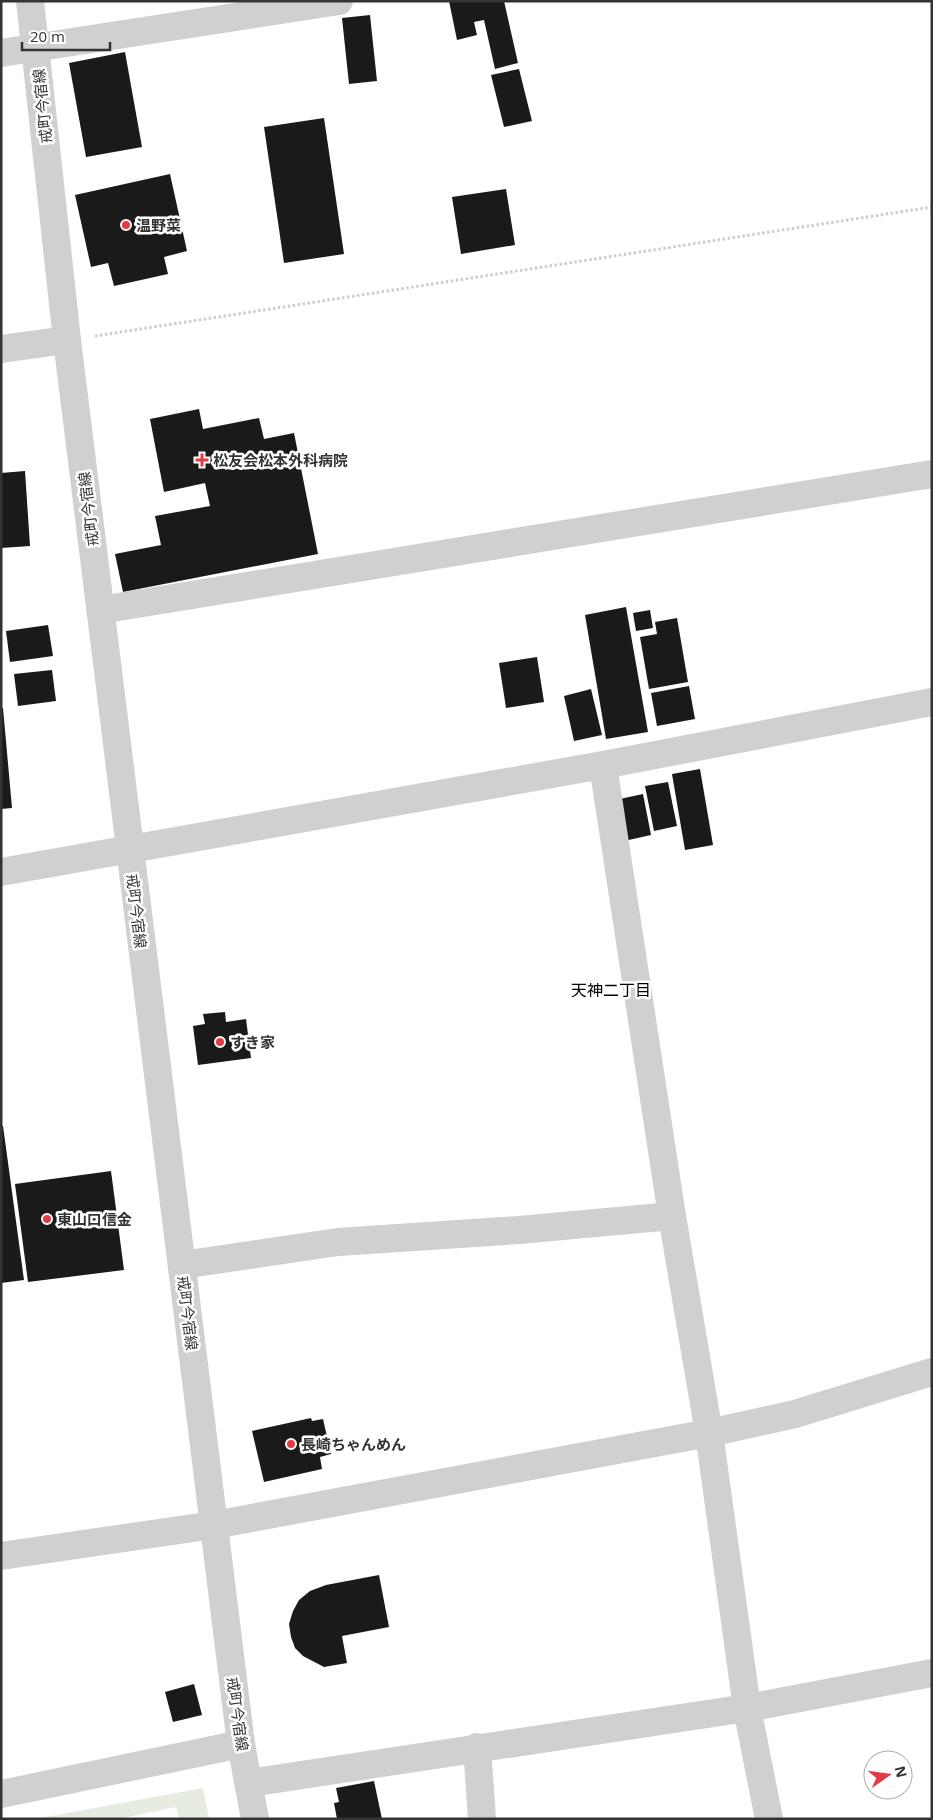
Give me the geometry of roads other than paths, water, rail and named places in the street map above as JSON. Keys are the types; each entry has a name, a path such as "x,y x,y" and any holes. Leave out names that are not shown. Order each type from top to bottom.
{"street":[{"name":"戒町今宿線","path":"30,1 67,340 129,848 240,1744 255,1819"},
{"path":"1,53 339,1"},
{"path":"1,349 67,340"},
{"path":"100,610 932,474"},
{"path":"1,872 603,765 932,702"},
{"path":"603,765 672,1216 708,1433 747,1708 769,1819"},
{"path":"182,1265 338,1242 519,1230 672,1216"},
{"path":"1,1556 214,1525 708,1433 795,1414 932,1372"},
{"path":"248,1782 747,1708 932,1673"},
{"path":"1,1794 240,1744"},
{"path":"477,1747 482,1819"}],"place":[{"name":"温野菜","path":"126,225"},
{"name":"松友会松本外科病院","path":"202,460"},
{"name":"すき家","path":"220,1042"},
{"name":"東山口信金","path":"47,1219"},
{"name":"長崎ちゃんめん","path":"291,1444"}],"district":[{"name":"天神二丁目","path":"611,990"}]}
